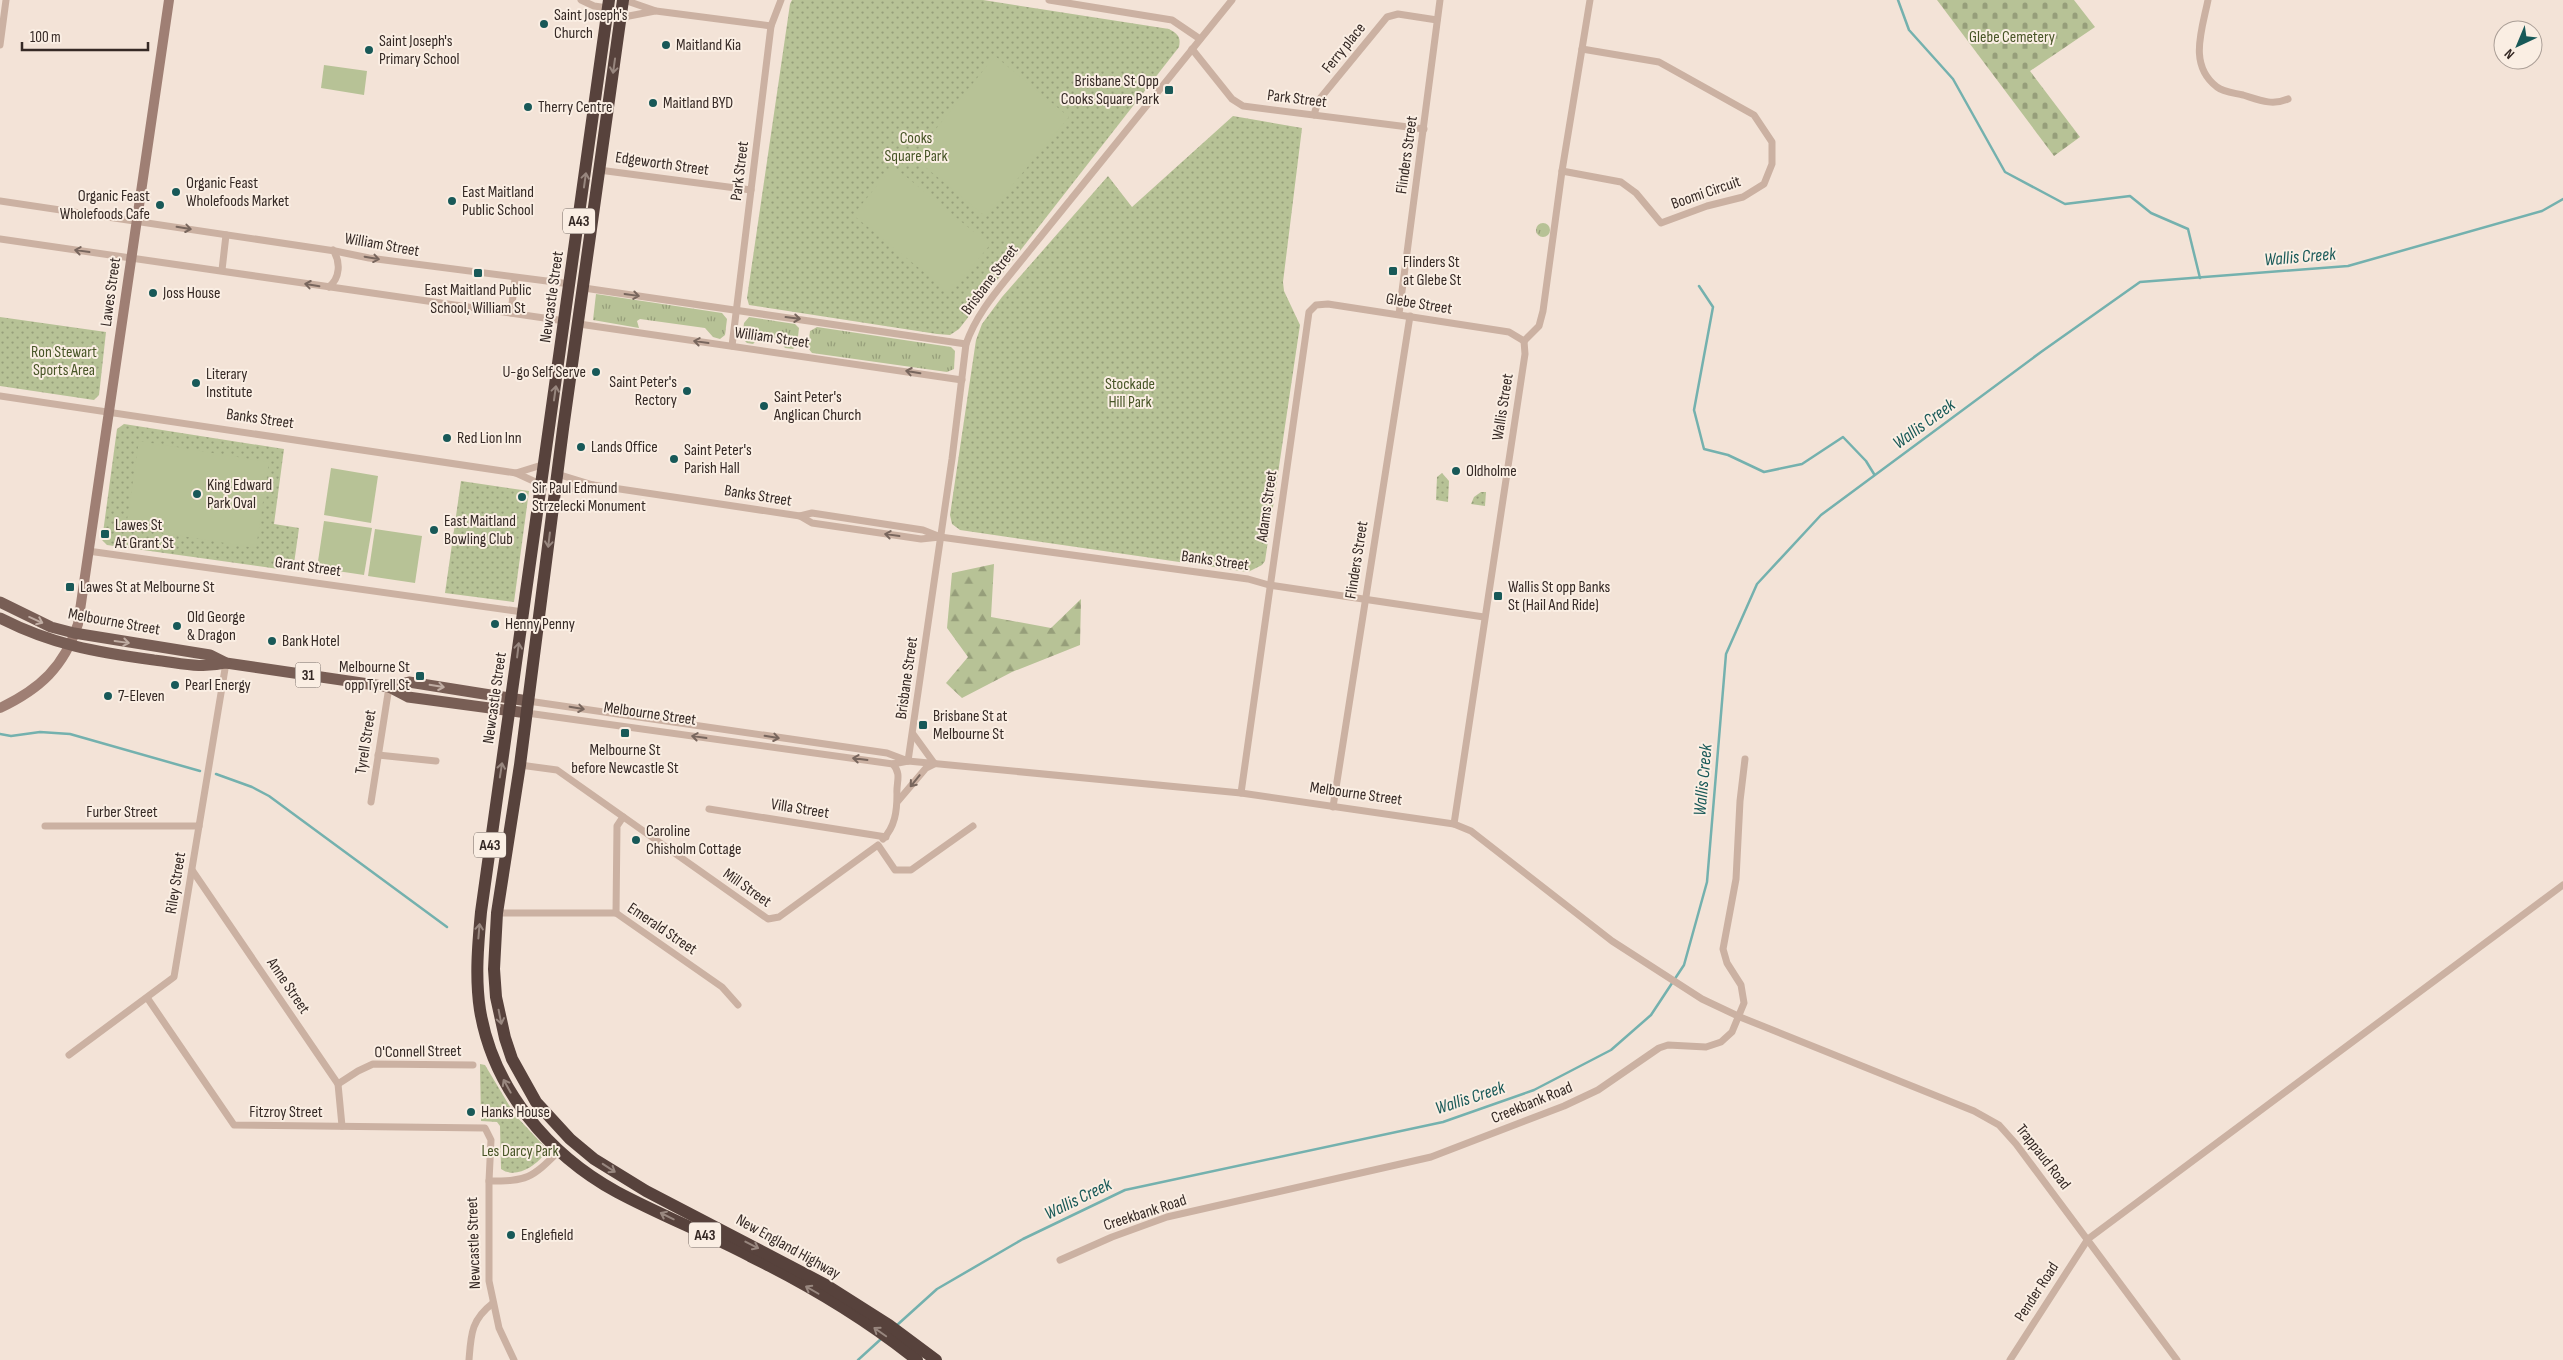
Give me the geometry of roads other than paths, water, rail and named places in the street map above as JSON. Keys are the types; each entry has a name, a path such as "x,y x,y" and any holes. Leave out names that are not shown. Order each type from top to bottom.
{"highway":[{"name":"Newcastle Street","path":"570,1139 536,1102 521,1076 504,1038 496,997 494,969 497,914 520,765 557,474 624,0"},
{"path":"604,38 610,29 615,9 624,0"},
{"name":"Newcastle Street","path":"558,1151 530,1119 512,1094 491,1050 480,1010 478,943 610,3"},
{"path":"542,485 557,474"},
{"path":"481,912 497,914"},
{"path":"558,1151 570,1139"},
{"name":"New England Highway","path":"570,1139 594,1159 646,1191 762,1250 858,1311 909,1347 936,1360"},
{"name":"New England Highway","path":"558,1151 616,1192 750,1256 858,1311"},
{"name":"New England Highway","path":"909,1347 917,1360"}],"main road":[{"name":"Lawes Street","path":"0,708 42,682 55,669 70,646 74,634 109,412 169,0"},
{"name":"Melbourne Street","path":"0,602 46,625 74,634 210,655 226,663 389,687 408,696 528,707"},
{"name":"Melbourne Street","path":"0,618 49,640 70,646 206,668 226,663"}],"street":[{"path":"0,45 6,0"},
{"path":"581,0 594,6 610,3"},
{"path":"624,0 656,11 771,26"},
{"name":"Park Street","path":"732,346 771,26 781,0"},
{"path":"1049,0 1160,17 1182,26 1200,39"},
{"name":"Brisbane Street","path":"908,761 966,344 972,328 987,304 1232,0"},
{"name":"Flinders Street","path":"1399,314 1440,0"},
{"path":"1524,341 1539,326 1543,311 1562,171 1590,0"},
{"path":"2208,0 2197,52 2203,73 2218,88 2269,103 2278,103 2288,99"},
{"path":"620,22 629,16 656,11"},
{"name":"Ferry place","path":"1314,115 1318,101 1387,17 1398,14 1437,20"},
{"name":"Boomi Circuit","path":"1562,171 1621,182 1636,193 1662,223 1707,206 1744,197 1764,184 1772,164 1772,142 1754,115 1659,62 1582,48"},
{"name":"Park Street","path":"1192,49 1232,99 1243,106 1424,129"},
{"name":"Edgeworth Street","path":"599,170 751,190"},
{"name":"William Street","path":"0,201 333,250 369,258 516,279 570,284"},
{"path":"222,270 226,235"},
{"path":"0,239 565,321"},
{"name":"William Street","path":"329,287 336,279 339,263 333,250"},
{"path":"511,313 516,279"},
{"name":"William Street","path":"584,288 966,344"},
{"name":"Glebe Street","path":"1309,312 1316,306 1328,304 1508,332 1524,341"},
{"name":"Adams Street","path":"1241,793 1309,312"},
{"name":"Flinders Street","path":"1334,807 1364,599 1410,316"},
{"name":"William Street","path":"579,324 962,380"},
{"name":"Wallis Street","path":"1454,824 1484,618 1526,354 1524,341"},
{"name":"Banks Street","path":"0,396 516,473 542,485"},
{"name":"Banks Street","path":"516,473 544,464"},
{"name":"Banks Street","path":"557,474 593,485 800,516 812,523 921,539 940,537 1248,579 1270,585 1484,618"},
{"name":"Banks Street","path":"555,492 593,485"},
{"name":"Grant Street","path":"88,551 523,612"},
{"name":"Riley Street","path":"69,1055 148,999 174,977 226,663"},
{"name":"Tyrell Street","path":"371,802 389,687"},
{"name":"Melbourne Street","path":"528,707 887,754 908,761 1241,793 1454,824 1471,831 1578,916 1648,965 1702,999 1740,1017"},
{"name":"Melbourne Street","path":"528,707 893,764 908,761"},
{"name":"Brisbane Street","path":"913,734 934,763"},
{"path":"378,755 436,762"},
{"name":"Creekbank Road","path":"1060,1260 1112,1237 1167,1217 1431,1156 1564,1106 1598,1090 1659,1048 1668,1045 1706,1047 1721,1042 1732,1032 1744,1004 1741,985 1727,963 1723,949 1736,879 1740,801 1745,759"},
{"path":"898,801 926,768 934,763"},
{"path":"893,764 900,776 896,794 898,801 893,828 878,845 895,870 911,870 973,826"},
{"name":"Mill Street","path":"520,765 557,770 768,919 779,917 878,845"},
{"name":"Villa Street","path":"710,809 886,837"},
{"path":"616,913 617,826 623,816"},
{"name":"Furber Street","path":"45,826 199,826"},
{"name":"Anne Street","path":"192,870 338,1084 342,1126"},
{"path":"2088,1239 2563,886"},
{"name":"Emerald Street","path":"497,914 616,913 722,987 738,1005"},
{"name":"Fitzroy Street","path":"148,999 234,1125 482,1127 489,1133"},
{"name":"Trappaud Road","path":"1740,1017 1974,1111 1999,1125 2016,1144 2088,1239 2177,1360"},
{"name":"O'Connell Street","path":"338,1084 358,1070 372,1064 473,1065"},
{"name":"Newcastle Street","path":"489,1133 491,1140 489,1281 499,1328 514,1360"},
{"name":"Newcastle Street","path":"489,1181 525,1179 538,1172 558,1151"},
{"name":"Pender Road","path":"2010,1360 2088,1239"},
{"path":"469,1360 473,1327 480,1313 493,1303"}],"waterway":[{"path":"1898,0 1909,30 1953,79 2005,172 2065,204 2130,196 2151,213 2188,229 2200,278"},
{"name":"Wallis Creek","path":"896,1326 937,1289 1023,1239 1125,1190 1443,1122 1534,1090 1611,1050 1651,1015 1684,965 1707,882 1726,654 1757,584 1821,515 2041,352 2140,282 2348,266 2542,211 2563,199"},
{"path":"1699,286 1713,307 1694,410 1704,449 1728,455 1764,472 1802,464 1843,437 1866,461 1874,474"},
{"path":"0,734 11,736 40,732 70,734 200,771"},
{"path":"216,774 252,787 269,796 447,927"},
{"name":"Wallis Creek","path":"858,1360 881,1339"}],"place":[{"name":"Saint Joseph's Church","path":"544,24"},
{"name":"Maitland Kia","path":"666,45"},
{"name":"Saint Joseph's Primary School","path":"369,50"},
{"name":"Brisbane St Opp Cooks Square Park","path":"1169,90"},
{"name":"Maitland BYD","path":"653,103"},
{"name":"Therry Centre","path":"528,107"},
{"name":"Organic Feast Wholefoods Market","path":"176,192"},
{"name":"East Maitland Public School","path":"452,201"},
{"name":"Organic Feast Wholefoods Cafe","path":"160,205"},
{"name":"Flinders St at Glebe St","path":"1393,271"},
{"name":"East Maitland Public School, William St","path":"478,273"},
{"name":"Joss House","path":"153,293"},
{"name":"U-go Self Serve","path":"596,372"},
{"name":"Literary Institute","path":"196,383"},
{"name":"Saint Peter's Rectory","path":"687,391"},
{"name":"Saint Peter's Anglican Church","path":"764,406"},
{"name":"Red Lion Inn","path":"447,438"},
{"name":"Lands Office","path":"581,447"},
{"name":"Saint Peter's Parish Hall","path":"674,459"},
{"name":"Oldholme","path":"1456,471"},
{"name":"King Edward Park Oval","path":"197,494"},
{"name":"Sir Paul Edmund Strzelecki Monument","path":"522,497"},
{"name":"East Maitland Bowling Club","path":"434,530"},
{"name":"Lawes St At Grant St","path":"105,534"},
{"name":"Lawes St at Melbourne St","path":"70,587"},
{"name":"Wallis St opp Banks St (Hail And Ride)","path":"1498,596"},
{"name":"Henny Penny","path":"495,624"},
{"name":"Old George & Dragon","path":"177,626"},
{"name":"Bank Hotel","path":"272,641"},
{"name":"Melbourne St opp Tyrell St","path":"420,676"},
{"name":"Pearl Energy","path":"175,685"},
{"name":"7-Eleven","path":"108,696"},
{"name":"Brisbane St at Melbourne St","path":"923,725"},
{"name":"Melbourne St before Newcastle St","path":"625,733"},
{"name":"Caroline Chisholm Cottage","path":"636,840"},
{"name":"Hanks House","path":"471,1112"},
{"name":"Englefield","path":"511,1235"}],"park label":[{"name":"Glebe Cemetery","path":"2012,37"},
{"name":"Cooks Square Park","path":"916,147"},
{"name":"Ron Stewart Sports Area","path":"64,361"},
{"name":"Stockade Hill Park","path":"1130,393"},
{"name":"Les Darcy Park","path":"520,1151"}]}
